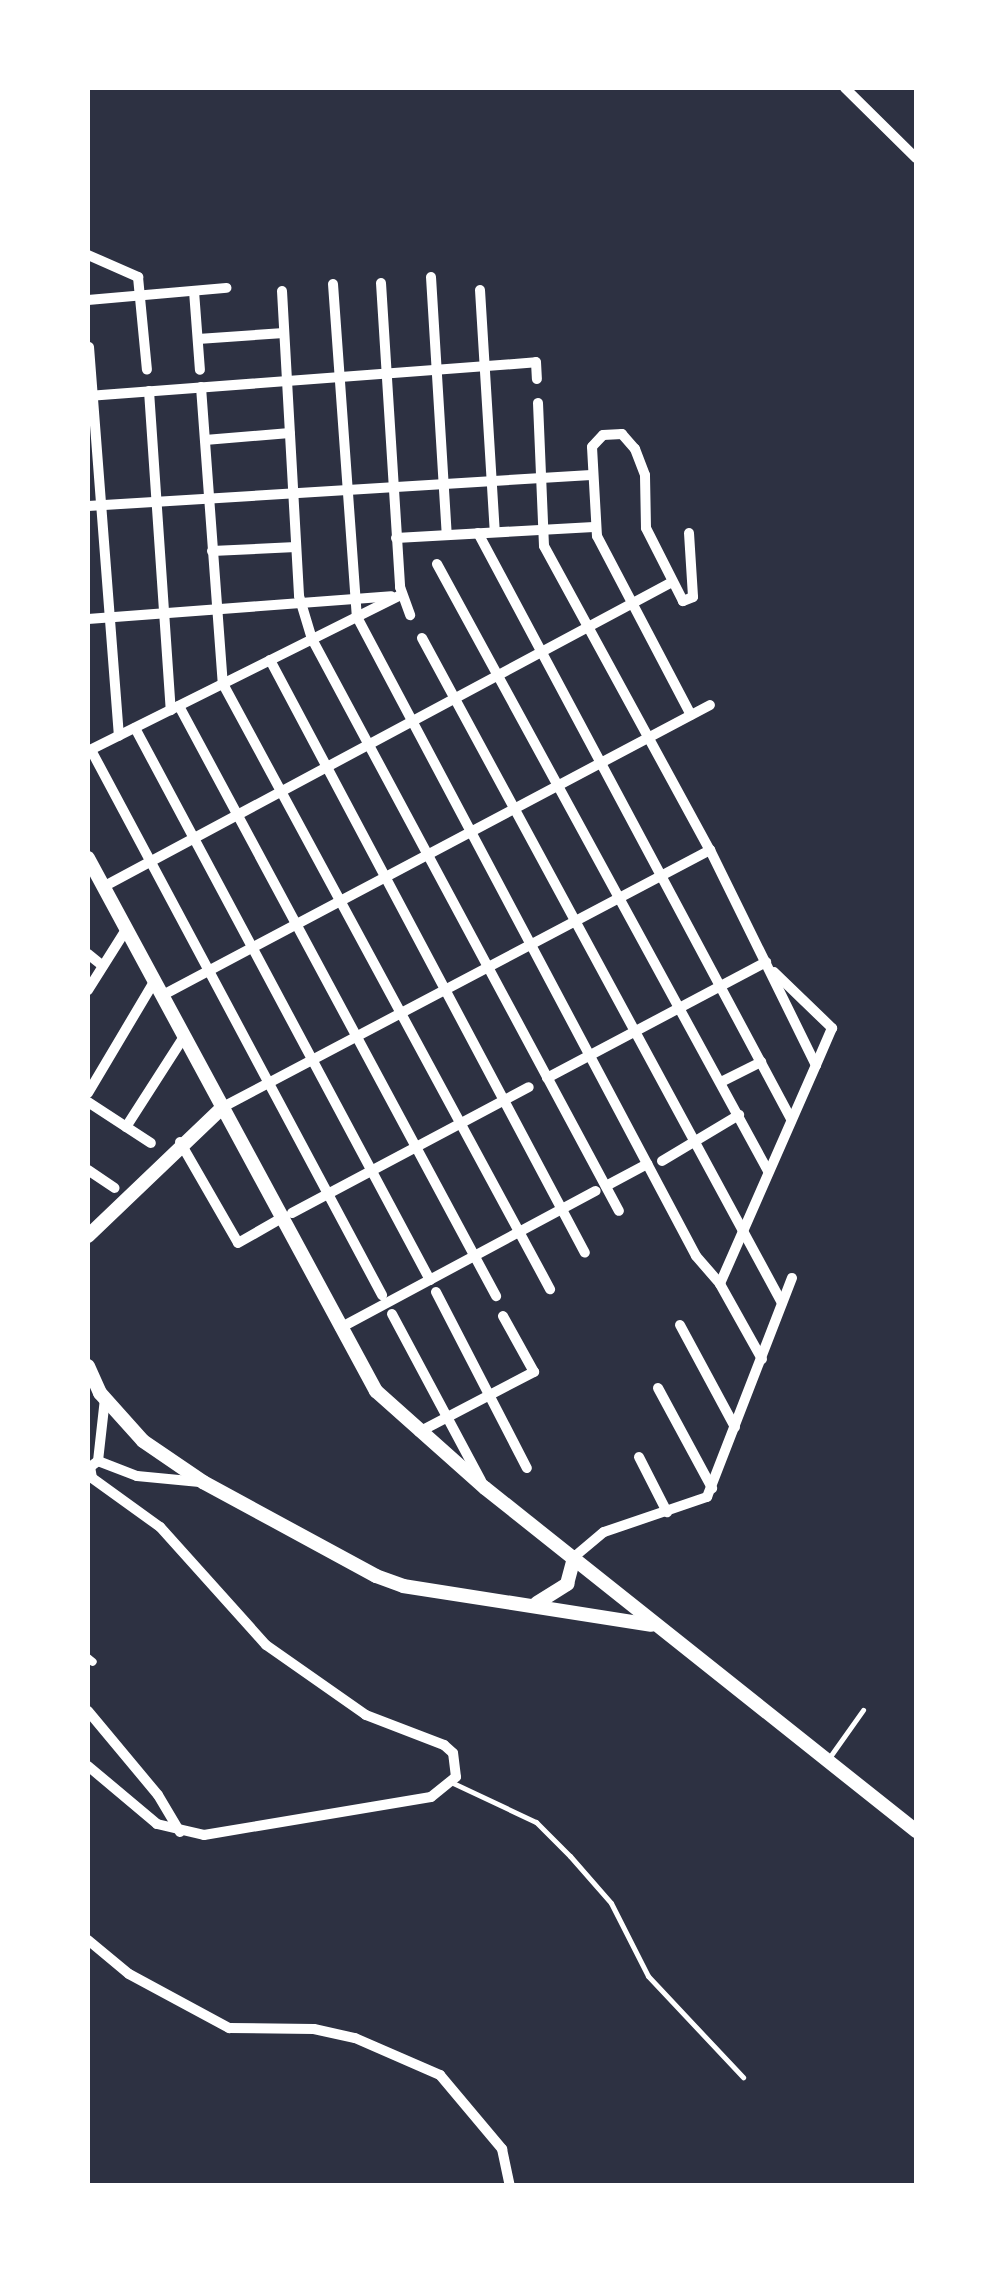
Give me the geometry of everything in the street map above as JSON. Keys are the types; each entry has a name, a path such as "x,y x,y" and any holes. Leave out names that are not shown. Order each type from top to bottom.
{"main road":[{"path":"88,858 286,1216 376,1392 529,1524 916,1830"},
{"path":"88,1236 180,1141 223,1107"},
{"path":"88,1366 104,1399 143,1440 202,1482 390,1581 657,1627"},
{"path":"532,1604 558,1594 574,1557"}],"street":[{"path":"845,88 916,158"},
{"path":"88,255 138,277 147,370"},
{"path":"431,278 447,535"},
{"path":"381,283 400,595 410,615"},
{"path":"333,284 351,595 358,620 696,1256 720,1284 762,1359"},
{"path":"88,300 226,288"},
{"path":"282,290 298,602 311,643 548,1078 600,1188 619,1211"},
{"path":"480,290 495,532"},
{"path":"194,291 200,370"},
{"path":"198,339 284,332"},
{"path":"89,347 119,736"},
{"path":"90,396 536,362 537,379"},
{"path":"201,387 223,684 550,1290"},
{"path":"149,391 162,614 175,708 238,816 496,1296"},
{"path":"538,403 544,546 710,850 816,1066"},
{"path":"204,440 290,434"},
{"path":"690,533 693,597 683,601 646,528 645,474 636,450 622,434 603,435 592,447 594,527 691,715"},
{"path":"88,506 591,474"},
{"path":"396,538 594,527"},
{"path":"478,533 664,874 791,1119"},
{"path":"212,551 296,548"},
{"path":"437,564 560,785 676,1010 721,1082 735,1118 768,1171"},
{"path":"103,887 672,582"},
{"path":"88,619 351,595 400,595"},
{"path":"382,1295 89,751 358,620 400,595"},
{"path":"422,638 782,1303"},
{"path":"270,660 585,1253"},
{"path":"164,995 710,705"},
{"path":"135,728 430,1280"},
{"path":"223,1107 710,850"},
{"path":"88,990 127,928"},
{"path":"88,954 103,966"},
{"path":"548,1078 720,986 768,965"},
{"path":"720,1284 832,1028 768,965"},
{"path":"88,1093 155,980"},
{"path":"126,1128 185,1035"},
{"path":"721,1082 760,1062"},
{"path":"180,1141 238,1242 528,1088"},
{"path":"88,1102 151,1142"},
{"path":"662,1161 735,1118"},
{"path":"340,1328 647,1164"},
{"path":"88,1170 115,1188"},
{"path":"574,1557 604,1532 707,1498 792,1278"},
{"path":"436,1292 527,1468"},
{"path":"392,1314 485,1488"},
{"path":"419,1432 534,1372 503,1316"},
{"path":"680,1325 735,1427"},
{"path":"658,1388 712,1488"},
{"path":"88,1766 136,1811 180,1832 224,1834 431,1797 452,1783 456,1763 444,1745 366,1715 266,1645 160,1528 92,1478 90,1467 98,1461 104,1399"},
{"path":"639,1457 667,1512"},
{"path":"98,1461 137,1476 202,1482"},
{"path":"88,1711 158,1794 180,1832"},
{"path":"88,1940 129,1974 229,2028 314,2029 355,2038 440,2075 502,2149 510,2186"}],"lane":[{"path":"827,1761 863,1710"},
{"path":"452,1783 536,1822 570,1856 620,1918 648,1976 743,2077"}]}
